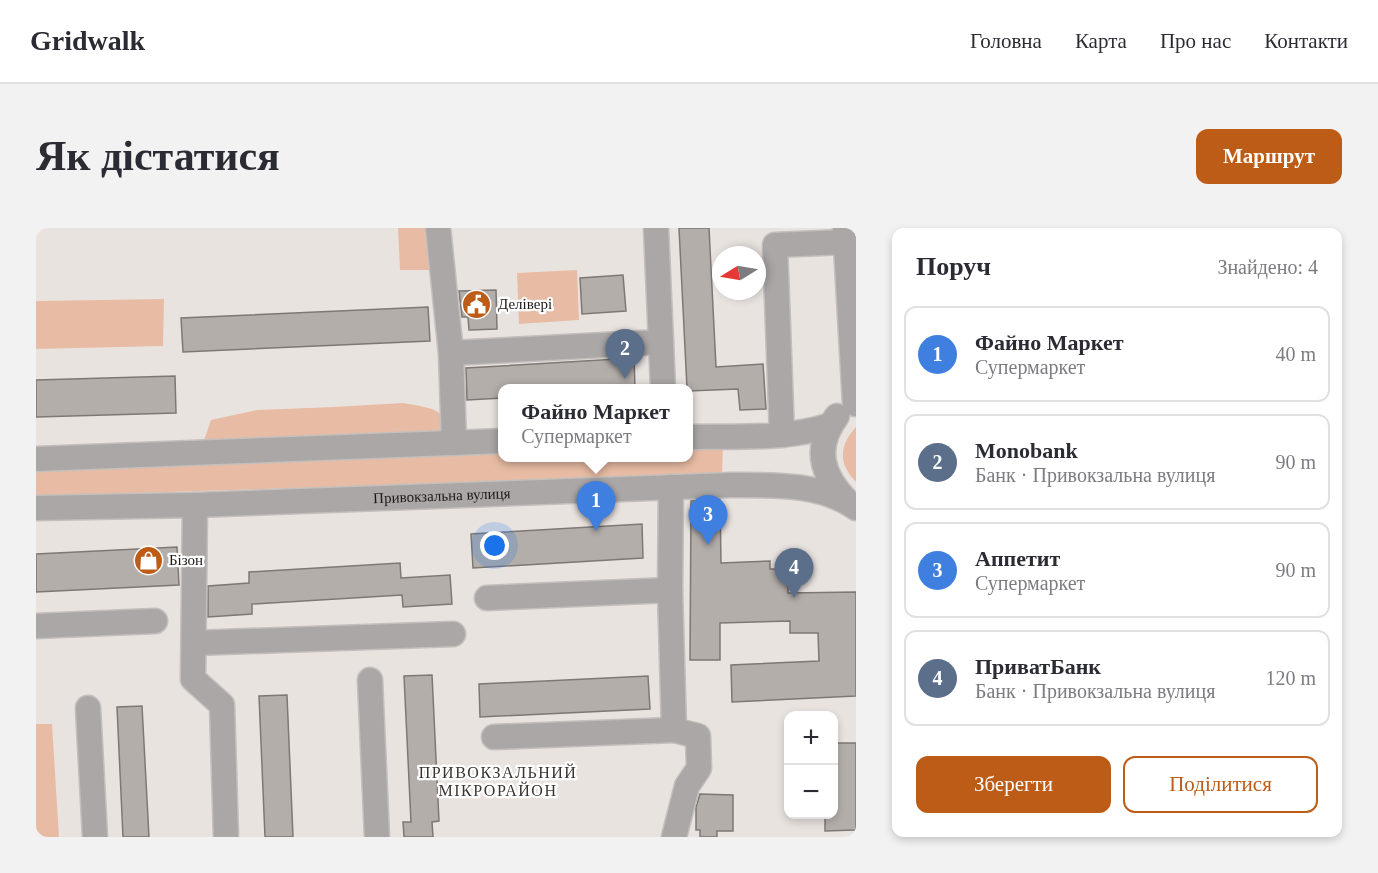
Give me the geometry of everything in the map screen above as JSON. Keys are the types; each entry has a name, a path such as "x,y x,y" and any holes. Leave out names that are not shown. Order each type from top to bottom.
{"street":[{"path":"438,228 451,353 454,442"},
{"path":"656,228 663,384"},
{"path":"782,435 775,244 845,235 856,404 837,416 831,425 823,448 826,472 831,483 853,505"},
{"path":"451,353 661,342"},
{"path":"693,437 782,435 831,425"},
{"path":"36,459 498,441"},
{"name":"Привокзальна вулиця","path":"36,508 195,505 765,484 822,493 853,505"},
{"path":"671,487 670,590 674,730"},
{"path":"195,505 193,678 222,705 226,837"},
{"path":"487,598 670,590"},
{"path":"36,626 155,621"},
{"path":"194,642 453,634"},
{"path":"370,680 377,837"},
{"path":"88,708 95,837"},
{"path":"494,737 674,730 698,736 699,768 687,786 674,837"}],"shaded area":[{"path":"398,228 433,228 435,270 400,270"},
{"path":"577,270 579,320 519,324 517,273"},
{"path":"164,299 163,346 36,349 36,301"},
{"path":"403,403 423,407 440,414 447,433 202,446 211,420 257,410"},
{"path":"856,427 856,482 846,468 843,455 846,441"},
{"path":"723,447 722,475 36,496 36,469 498,454 498,462 693,462 693,449"},
{"path":"36,724 52,724 59,837 36,837"}],"building":[{"path":"679,228 709,228 716,367 763,364 766,409 740,410 738,389 693,391 693,384 687,384"},
{"path":"623,275 626,311 582,314 580,278"},
{"name":"Делівері","path":"496,290 497,329 469,330 468,317 462,317 459,291"},
{"path":"428,307 430,341 183,352 181,318"},
{"path":"634,358 635,384 498,384 498,398 467,400 466,368"},
{"path":"175,376 176,413 36,417 36,380"},
{"path":"720,500 721,563 770,561 770,569 788,569 788,593 856,592 856,696 732,702 731,665 819,661 818,633 790,633 790,621 720,623 720,660 690,660 691,501"},
{"path":"642,524 643,558 473,568 471,534"},
{"path":"177,547 179,585 36,592 36,554"},
{"path":"400,563 401,578 450,575 452,604 403,607 402,595 252,604 252,614 208,617 208,586 249,583 249,572"},
{"path":"432,675 439,821 432,822 433,837 404,837 403,822 411,822 404,676"},
{"path":"648,676 650,709 480,717 479,684"},
{"path":"287,695 293,837 265,837 259,696"},
{"path":"142,706 149,837 123,837 117,707"},
{"path":"838,743 856,743 856,830 825,831 825,819 838,819"},
{"path":"700,794 733,795 733,831 717,831 717,837 700,837 700,830 696,830 696,807"}],"place":[{"name":"Делівері","path":"477,304"},
{"name":"Monobank","path":"625,379"},
{"name":"Файно Маркет","path":"596,531"},
{"name":"Аппетит","path":"708,545"},
{"name":"Бізон","path":"148,560"},
{"name":"ПриватБанк","path":"794,598"}],"district":[{"name":"ПРИВОКЗАЛЬНИЙ МІКРОРАЙОН","path":"498,781"}]}
